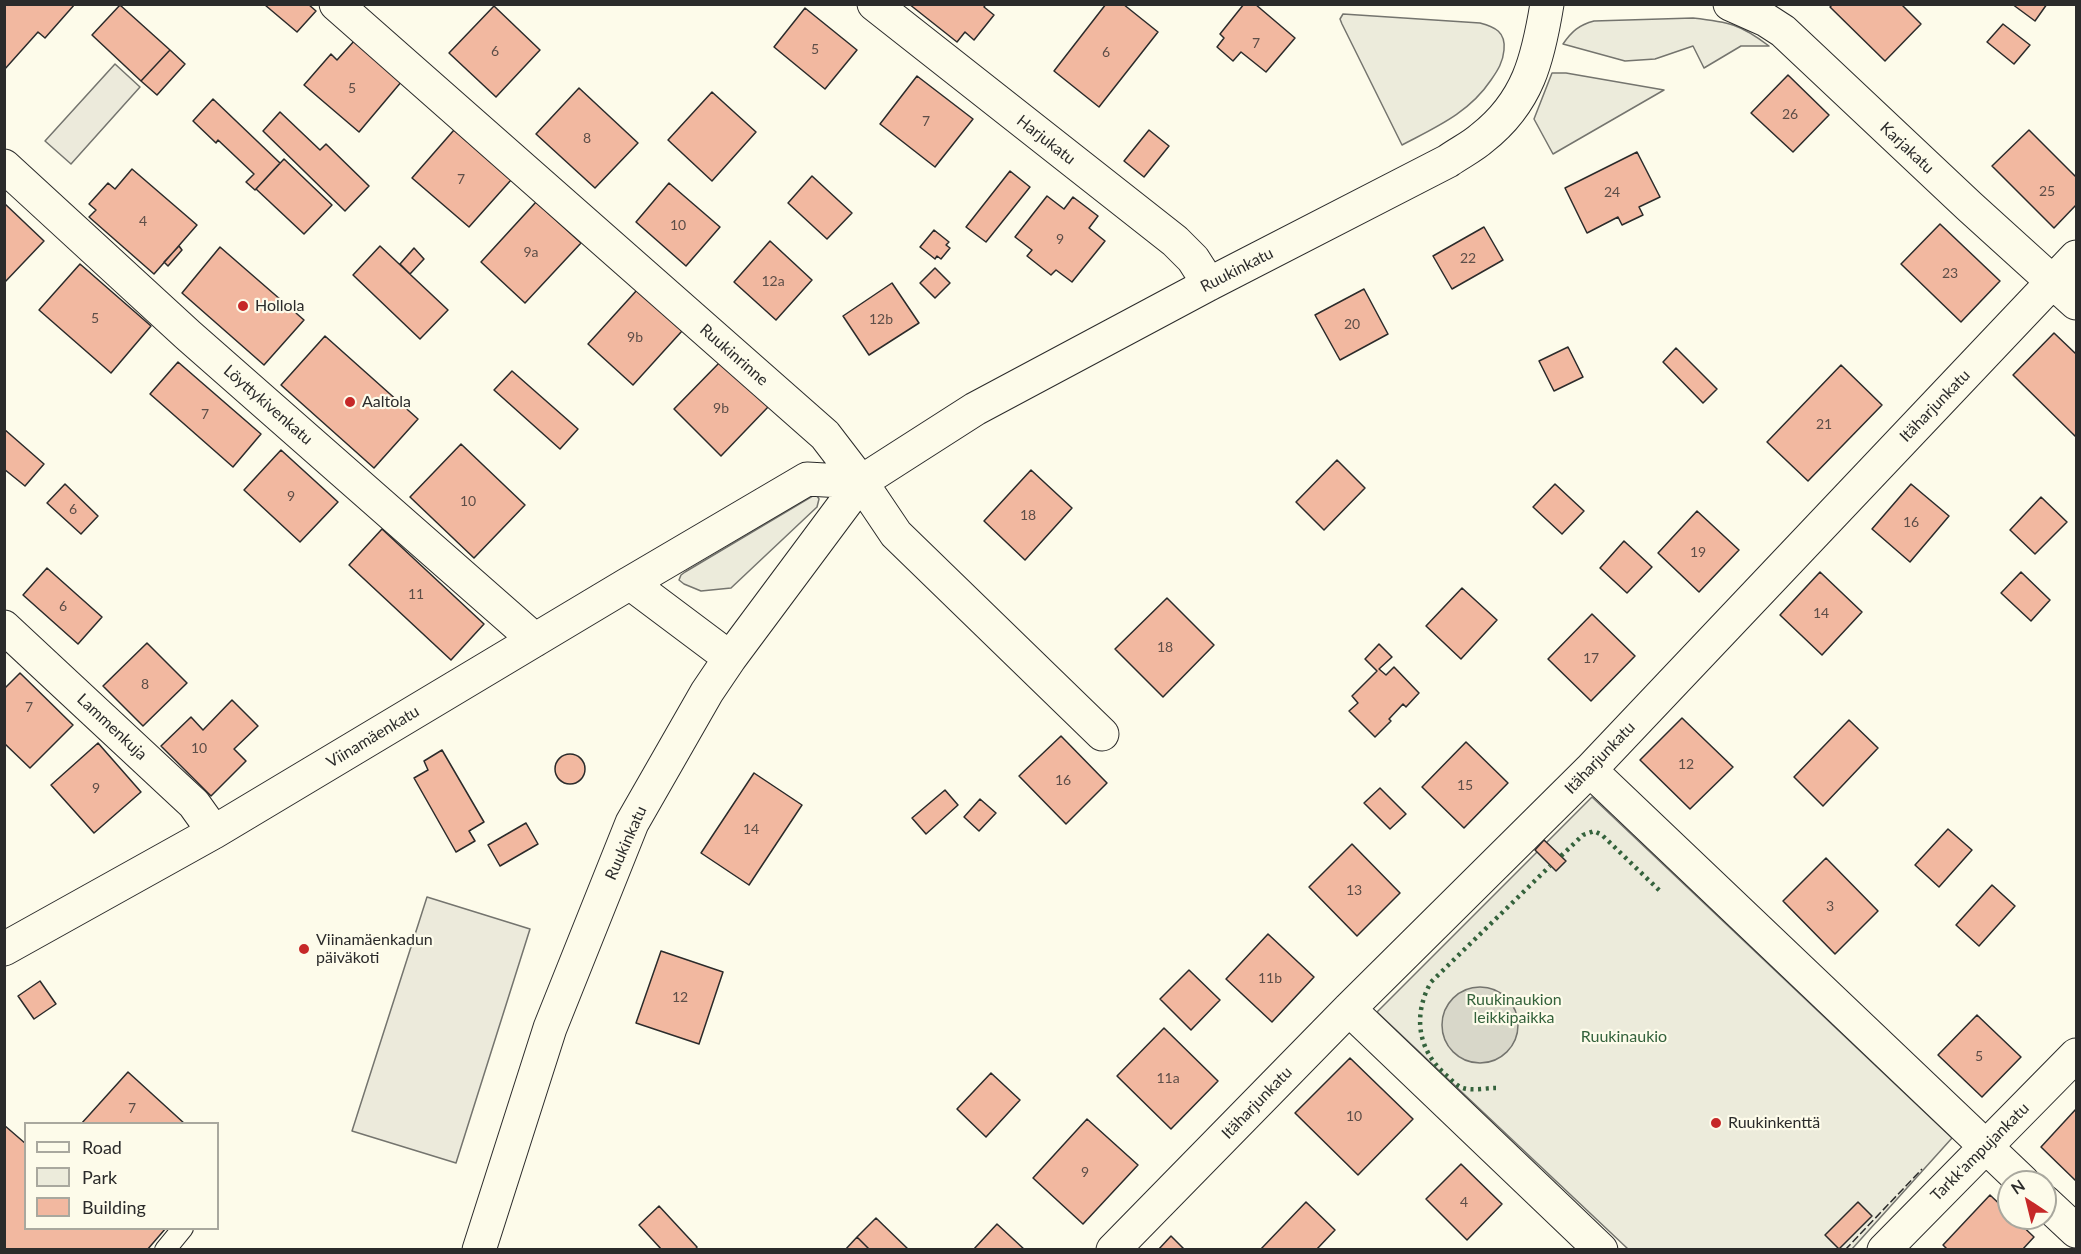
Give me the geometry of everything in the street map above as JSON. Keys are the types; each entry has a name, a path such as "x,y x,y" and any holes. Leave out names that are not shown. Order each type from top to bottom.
{"street":[{"name":"Ruukinrinne","path":"336,4 825,435 861,482 896,534 1102,734"},
{"name":"Harjukatu","path":"874,4 1175,241 1193,259 1209,284"},
{"name":"Ruukinkatu","path":"479,1250 550,1028 632,823 707,692 861,482 975,409 1209,284 1448,161 1481,140 1510,110 1526,84 1539,52 1547,4"},
{"name":"Karjakatu","path":"1730,4 1766,20 1783,31 2064,293"},
{"name":"Löyttykivenkatu","path":"4,166 188,335 535,640"},
{"name":"Itäharjunkatu","path":"1113,1250 1349,1009 2064,293 2076,257"},
{"path":"730,658 630,583 807,479 861,482"},
{"name":"Viinamäenkatu","path":"4,949 214,832 630,583"},
{"name":"Lammenkuja","path":"4,627 194,804 214,832"},
{"path":"1590,770 2010,1170"},
{"path":"1349,1009 1601,1250"},
{"name":"Tarkk'ampujankatu","path":"1884,1250 2076,1055"},
{"path":"2057,1213 2076,1231"}],"lane":[{"path":"165,1250 181,1230"}],"green space":[{"path":"1343,14 1480,23 1490,26 1501,35 1504,44 1503,58 1491,80 1473,102 1451,118 1402,145 1342,24 1340,19"},
{"path":"1693,18 1734,25 1769,46 1741,46 1704,68 1693,46 1655,59 1625,61 1563,44 1576,29 1594,21"},
{"path":"1552,73 1566,73 1664,90 1553,154 1534,119"},
{"path":"816,494 819,499 817,507 731,588 701,591 679,580 685,572"},
{"name":"Ruukinaukio","path":"1592,797 1952,1138 1852,1249 1628,1249 1377,1012"}],"shaded area":[{"path":"115,64 140,87 71,164 45,141"},
{"path":"427,897 530,929 456,1163 352,1131"},
{"path":"1480,987 1494,990 1507,998 1515,1011 1518,1025 1515,1039 1507,1052 1494,1060 1480,1063 1466,1060 1453,1052 1445,1039 1442,1025 1445,1011 1453,998 1466,990"}],"building":[{"path":"4,4 75,4 45,38 38,32 4,70"},
{"path":"308,4 316,11 297,32 265,5"},
{"path":"909,4 986,4 984,7 994,15 974,40 965,32 957,42"},
{"path":"1106,4 1123,4 1158,32 1099,107 1054,71"},
{"path":"1244,4 1255,4 1295,38 1266,72 1241,52 1233,61 1217,47 1224,38 1220,34"},
{"path":"1833,4 1901,4 1921,24 1885,61 1830,7"},
{"path":"2012,4 2047,4 2035,21"},
{"path":"120,5 170,50 141,81 92,35"},
{"path":"494,6 540,50 496,97 449,53"},
{"path":"805,8 857,50 825,89 774,47"},
{"path":"2003,24 2030,45 2014,64 1987,42"},
{"path":"355,40 402,81 359,132 304,85 331,54 337,60"},
{"path":"170,50 185,64 157,95 141,81"},
{"path":"1788,75 1829,115 1793,152 1751,113"},
{"path":"917,76 973,119 935,167 880,124"},
{"path":"579,88 638,143 595,188 536,134"},
{"path":"712,92 756,132 712,181 668,140"},
{"path":"213,99 280,163 255,190 246,182 254,174 218,140 216,143 193,121"},
{"path":"280,112 320,150 326,144 369,186 345,211 263,131"},
{"path":"454,130 511,180 469,227 412,178"},
{"path":"1149,130 1169,146 1144,177 1124,161"},
{"path":"2029,130 2076,177 2076,205 2054,228 1992,166"},
{"path":"1637,152 1660,197 1639,207 1643,215 1622,225 1618,217 1587,233 1565,188"},
{"path":"284,159 332,205 304,234 256,189"},
{"path":"132,169 197,225 154,274 89,217 96,210 89,204 108,183 115,189"},
{"path":"1010,171 1030,187 986,242 966,227"},
{"path":"812,176 852,213 827,239 788,203"},
{"path":"669,183 720,227 686,266 636,222"},
{"path":"1047,196 1064,209 1073,197 1098,216 1089,228 1105,241 1072,282 1056,270 1051,275 1027,256 1032,250 1015,237"},
{"path":"536,202 581,243 525,303 481,262"},
{"path":"4,203 44,241 4,283"},
{"path":"1940,224 2000,281 1961,322 1901,264"},
{"path":"1484,227 1503,260 1452,289 1433,256"},
{"path":"934,230 949,242 946,245 950,248 941,259 937,256 935,259 920,247"},
{"path":"770,241 812,280 776,320 734,282"},
{"path":"179,246 182,250 168,266 164,262"},
{"path":"380,246 448,310 420,339 353,275"},
{"name":"Hollola","path":"220,247 304,320 264,365 182,293"},
{"path":"414,248 424,259 410,274 400,264"},
{"path":"80,264 151,326 111,373 39,310"},
{"path":"935,268 950,283 935,298 920,283"},
{"path":"892,283 919,323 869,355 843,316"},
{"path":"1364,289 1388,334 1340,360 1315,315"},
{"path":"637,290 682,331 633,385 588,344"},
{"path":"2054,333 2076,354 2076,437 2013,375"},
{"name":"Aaltola","path":"325,336 418,419 374,468 281,385"},
{"path":"1568,347 1583,377 1554,391 1539,361"},
{"path":"1676,348 1717,389 1703,403 1663,362"},
{"path":"722,360 769,406 721,456 674,409"},
{"path":"178,362 261,434 233,467 150,394"},
{"path":"1841,365 1882,405 1808,481 1767,442"},
{"path":"512,371 578,429 560,449 494,390"},
{"path":"4,429 44,464 25,486 4,469"},
{"path":"461,444 525,505 474,558 410,497"},
{"path":"281,450 338,502 300,542 244,490"},
{"path":"1337,460 1365,488 1324,530 1296,502"},
{"path":"1031,470 1072,508 1025,560 984,521"},
{"path":"65,484 98,516 81,534 47,503"},
{"path":"1555,484 1584,511 1562,534 1533,507"},
{"path":"1911,484 1949,516 1910,562 1872,529"},
{"path":"2041,497 2067,522 2035,554 2010,530"},
{"path":"1697,511 1739,550 1699,592 1658,553"},
{"path":"382,529 484,624 451,660 349,565"},
{"path":"1624,541 1652,567 1627,593 1600,568"},
{"path":"47,568 102,617 78,644 23,595"},
{"path":"1820,572 1862,612 1822,655 1780,615"},
{"path":"2021,572 2050,600 2031,621 2001,593"},
{"path":"1462,588 1497,620 1461,659 1426,626"},
{"path":"1167,598 1214,645 1163,697 1115,649"},
{"path":"1592,614 1635,656 1591,701 1548,659"},
{"path":"147,643 187,683 143,726 103,686"},
{"path":"1379,644 1392,657 1379,669 1386,675 1394,667 1419,693 1406,707 1403,704 1389,719 1391,721 1375,737 1349,711 1358,703 1352,696 1377,671 1365,659"},
{"path":"20,673 73,725 30,768 4,743 4,689"},
{"path":"232,700 258,726 234,749 246,761 211,796 161,746 191,717 203,730"},
{"path":"1682,718 1733,767 1690,809 1640,760"},
{"path":"1849,720 1878,748 1823,806 1794,777"},
{"path":"1061,736 1107,783 1066,824 1019,776"},
{"path":"1466,742 1508,783 1464,828 1422,787"},
{"path":"98,743 141,792 94,833 51,785"},
{"path":"442,750 484,822 469,831 475,841 456,852 414,778 428,770 424,761"},
{"path":"570,754 581,758 585,769 581,780 570,784 559,780 555,769 559,758"},
{"path":"754,773 802,805 749,885 701,853"},
{"path":"1380,788 1406,814 1390,829 1364,803"},
{"path":"945,790 958,805 926,834 912,818"},
{"path":"980,799 996,813 979,831 964,817"},
{"path":"526,823 538,844 500,866 488,845"},
{"path":"1948,829 1972,850 1939,887 1915,865"},
{"path":"1544,840 1566,861 1556,871 1535,850"},
{"path":"1352,844 1400,893 1357,936 1309,887"},
{"path":"1826,858 1878,911 1835,954 1783,901"},
{"path":"1992,885 2015,906 1979,946 1956,925"},
{"path":"1268,934 1314,977 1272,1022 1226,979"},
{"path":"661,951 723,972 699,1044 636,1023"},
{"path":"1189,970 1220,1000 1191,1030 1160,999"},
{"path":"40,981 56,1004 34,1019 18,996"},
{"path":"1977,1015 2021,1057 1982,1097 1938,1055"},
{"path":"1164,1028 1218,1081 1171,1129 1117,1076"},
{"path":"1350,1058 1413,1119 1358,1175 1295,1113"},
{"path":"128,1072 183,1122 83,1122"},
{"path":"991,1073 1020,1100 986,1137 957,1109"},
{"path":"2076,1109 2076,1181 2041,1147"},
{"path":"1087,1119 1138,1165 1083,1224 1033,1178"},
{"path":"4,1125 24,1142 24,1230 164,1230 147,1250 4,1250"},
{"path":"1461,1164 1502,1204 1467,1240 1426,1199"},
{"path":"1990,1195 1997,1202 1997,1230 2027,1230 2034,1237 2022,1250 1948,1250 1943,1245"},
{"path":"1306,1202 1335,1230 1316,1250 1260,1250"},
{"path":"1858,1202 1872,1216 1839,1249 1825,1235"},
{"path":"659,1206 697,1247 695,1250 662,1250 639,1225"},
{"path":"876,1218 909,1250 870,1250 857,1237"},
{"path":"997,1224 1025,1250 973,1250"},
{"path":"1171,1236 1185,1250 1158,1250"},
{"path":"857,1237 870,1250 845,1250"}],"hedge":[{"path":"1561,856 1583,835 1594,831 1602,835 1661,892"},
{"path":"1496,1088 1467,1089 1460,1087 1436,1064 1428,1054 1421,1031 1422,1006 1431,982 1550,866"}],"fence":[{"path":"1845,1250 1922,1169"}],"place":[{"name":"Hollola","path":"243,306"},
{"name":"Aaltola","path":"350,402"},
{"name":"Viinamäenkadun päiväkoti","path":"304,949"},
{"name":"Ruukinkenttä","path":"1716,1123"}],"park label":[{"name":"Ruukinaukion leikkipaikka","path":"1514,1009"}]}
